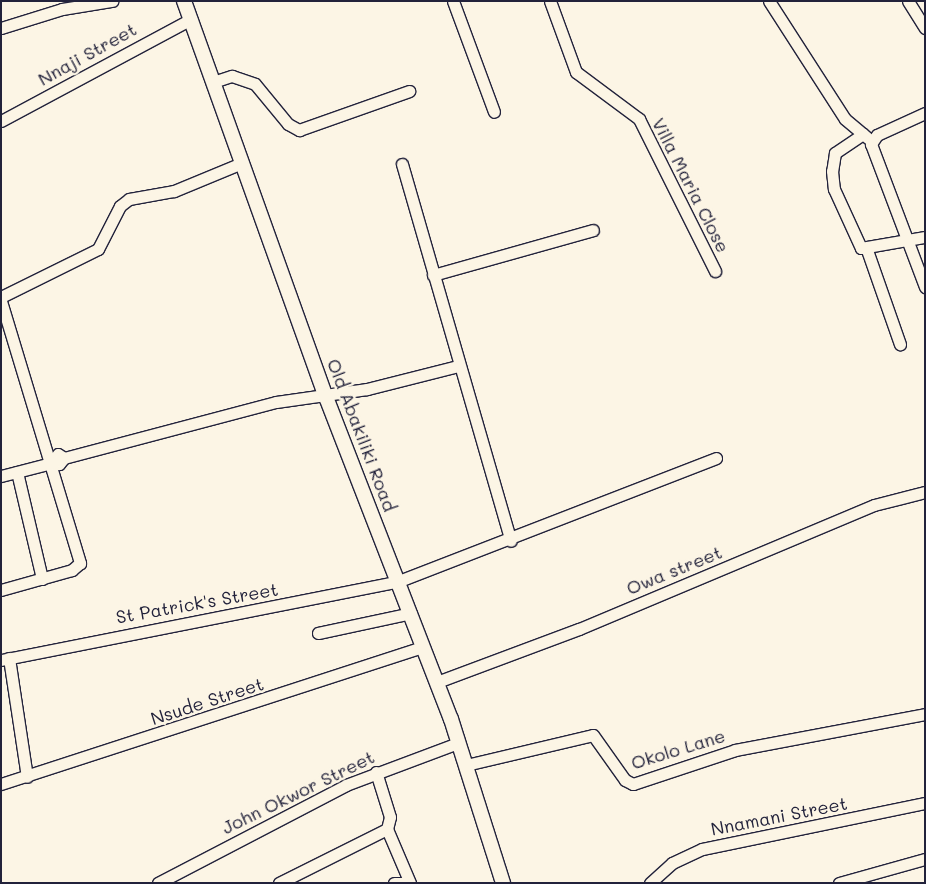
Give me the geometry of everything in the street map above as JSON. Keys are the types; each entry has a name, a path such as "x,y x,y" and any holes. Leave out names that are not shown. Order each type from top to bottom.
{"main road":[{"name":"Old Abakiliki Road","path":"184,1 326,396 437,682 466,765 503,883"}],"street":[{"path":"1,28 62,8 112,1"},
{"path":"453,1 494,112"},
{"name":"Villa Maria Close","path":"550,1 576,72 638,119 715,271"},
{"path":"769,1 845,119 867,137 873,158 925,288"},
{"path":"908,1 925,28"},
{"name":"Nnaji Street","path":"1,121 191,19"},
{"path":"213,82 232,76 255,84 288,124 299,130 409,91"},
{"path":"925,113 867,137 836,153 832,180 861,248 867,250 925,237"},
{"path":"1,590 72,570 80,563 56,461 1,299 98,249 120,206 129,199 174,191 242,163"},
{"path":"402,164 458,366 511,541"},
{"path":"433,275 593,230"},
{"path":"867,250 900,344"},
{"path":"1,476 276,402 326,396 458,366"},
{"name":"St Patrick's Street","path":"5,659 399,581 511,541 716,458"},
{"path":"17,472 42,578"},
{"name":"Owa street","path":"437,682 579,629 866,508 925,492"},
{"path":"318,632 410,613"},
{"name":"Nsude Street","path":"1,784 423,647"},
{"path":"5,659 27,776"},
{"name":"Okolo Lane","path":"466,765 593,735 625,780 633,784 735,750 925,714"},
{"name":"John Okwor Street","path":"158,883 376,772 458,743"},
{"path":"376,772 390,817 387,829 410,883"},
{"name":"Nnamani Street","path":"650,883 672,863 702,849 925,803"},
{"path":"279,883 387,829"},
{"path":"840,883 925,859"},
{"path":"394,883 405,883"}]}
